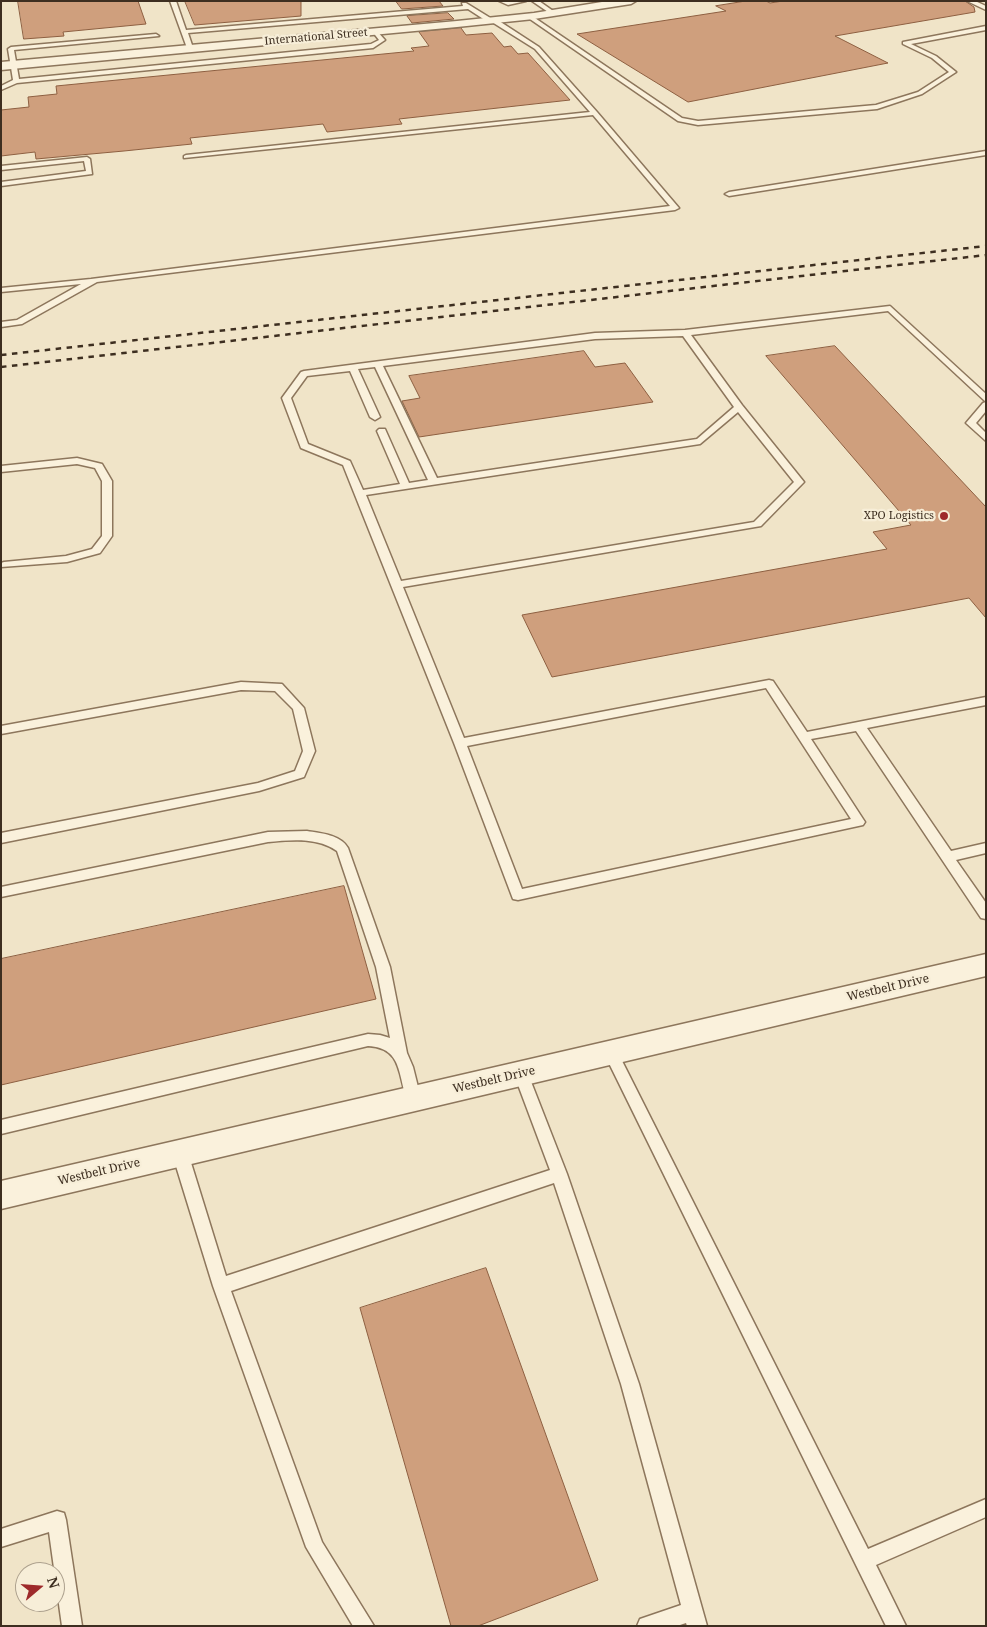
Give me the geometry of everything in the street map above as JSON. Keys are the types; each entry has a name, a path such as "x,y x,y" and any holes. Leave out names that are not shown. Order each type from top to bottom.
{"street":[{"name":"International Street","path":"7,65 492,20 631,1"},
{"name":"Westbelt Drive","path":"1,1195 986,965"}],"lane":[{"path":"173,1 190,48"},
{"path":"1,290 675,208 537,48 460,1"},
{"path":"502,1 508,3 523,1"},
{"path":"536,1 553,13"},
{"path":"970,1 986,8"},
{"path":"184,32 469,7"},
{"path":"529,16 680,120 698,123 877,107 903,99 920,93 953,72 934,57 905,43 986,28"},
{"path":"1,88 16,81 373,46 382,40 375,32"},
{"path":"16,81 7,65 11,49 156,36"},
{"path":"99,41 103,56"},
{"path":"186,157 595,113"},
{"path":"729,194 986,153"},
{"path":"1,168 87,159 90,173 1,184"},
{"path":"1,325 19,322 95,280"},
{"path":"460,743 769,684 859,822 518,894 460,743 347,463 304,446 286,398 304,374 596,336 685,333 890,308 986,399"},
{"path":"397,585 757,524 799,482 739,407 685,333"},
{"path":"377,363 434,482"},
{"path":"353,367 375,417"},
{"path":"986,405 972,423 986,438"},
{"path":"360,493 700,441 739,407"},
{"path":"382,432 406,486"},
{"path":"1,469 77,461 99,466 106,481 108,536 96,551 67,558 4,565"},
{"path":"1,730 241,686 278,687 298,708 309,751 300,774 259,787 1,838"},
{"path":"803,738 986,701"},
{"path":"859,726 986,914"},
{"path":"1,892 268,837 298,836 336,843 342,848 382,967 400,1052 414,1098"},
{"path":"947,857 986,848"},
{"path":"1,1127 368,1040 378,1039 392,1044 400,1052"},
{"path":"611,1053 896,1626"},
{"path":"521,1074 559,1174 630,1384 694,1618 647,1626"},
{"path":"180,1153 221,1286 315,1547 364,1626"},
{"path":"221,1286 559,1174"},
{"path":"864,1561 986,1508"},
{"path":"1,1538 57,1520 72,1626"}],"building":[{"path":"18,1 138,1 146,24 63,32 64,36 24,39"},
{"path":"185,1 301,1 301,16 195,25"},
{"path":"396,1 439,1 443,6 402,9"},
{"path":"746,1 766,1 770,3 783,1 965,1 974,7 975,12 835,36 888,63 688,102 577,34 726,11 716,6"},
{"path":"448,13 454,19 412,23 407,16"},
{"path":"461,28 466,35 492,33 504,47 511,46 518,54 528,53 570,100 399,119 402,124 327,132 323,124 190,138 192,144 124,151 36,159 35,152 1,156 1,110 29,107 28,97 57,94 56,86 414,51 411,48 429,46 419,32"},
{"name":"XPO Logistics","path":"835,346 986,507 986,618 969,598 552,677 522,615 887,549 873,532 911,525 766,356"},
{"path":"584,351 595,367 625,363 653,402 419,437 402,401 420,398 409,376"},
{"path":"344,886 376,999 1,1085 1,959"},
{"path":"486,1268 598,1580 478,1626 451,1626 360,1308"}],"railway":[{"path":"1,355 986,246"},
{"path":"1,367 986,255"}],"place":[{"name":"XPO Logistics","path":"944,516"}]}
